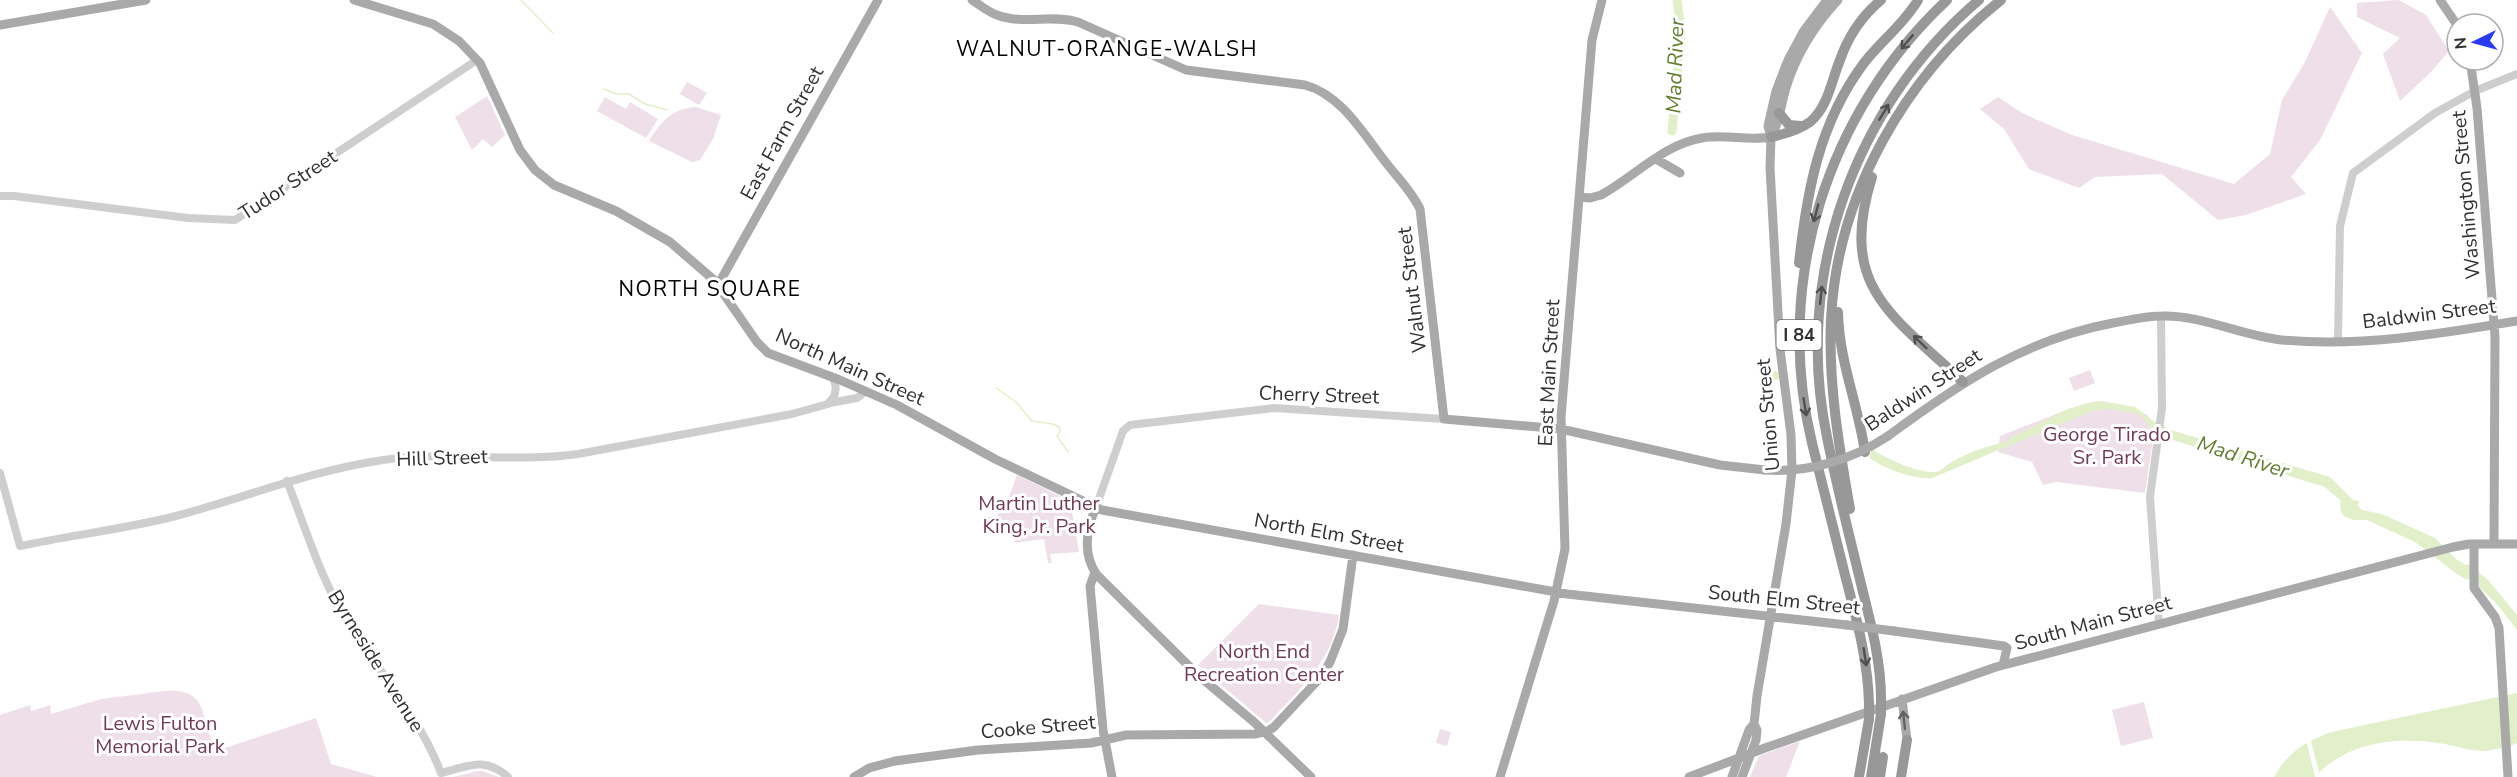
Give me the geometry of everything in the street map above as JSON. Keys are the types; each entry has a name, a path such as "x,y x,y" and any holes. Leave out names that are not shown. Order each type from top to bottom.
{"highway":[{"path":"1771,137 1804,126 1823,106 1843,52 1855,29 1881,0"},
{"path":"1801,296 1797,278 1806,208 1813,171 1825,131 1839,102 1859,70 1918,0"},
{"name":"I 84","path":"1859,777 1869,719 1867,668 1862,638 1805,409 1799,348 1801,296 1808,246 1817,209 1831,168 1848,131 1869,93 1893,60 1921,26 1947,0"},
{"name":"I 84","path":"1871,777 1880,732 1881,714 1877,656 1825,428 1819,379 1819,308 1830,242 1855,167 1888,105 1931,47 1979,0"},
{"path":"1850,539 1852,518 1838,429 1832,364 1832,311 1848,224 1866,174 1904,106 1944,53 2001,0"},
{"path":"1904,106 1880,154 1868,188 1860,228 1862,259 1870,282 1883,305 1963,382"},
{"path":"1779,113 1789,125 1804,126"},
{"path":"1839,266 1838,314 1841,353 1865,452"},
{"path":"1880,732 1883,750 1880,777"},
{"path":"1901,777 1907,740"},
{"path":"1853,777 1858,760 1865,750"}],"main road":[{"path":"0,25 146,0"},
{"name":"North Main Street","path":"354,0 440,27 459,41 477,60 520,150 539,174 552,184 611,208 668,240 718,285 764,350 777,358 831,376 911,412 995,459 1096,507"},
{"name":"East Farm Street","path":"718,285 878,0"},
{"name":"Walnut Street","path":"972,0 991,13 1004,17 1068,20 1082,23 1186,70 1305,85 1322,92 1334,101 1352,119 1411,194 1420,209 1444,419"},
{"name":"East Main Street","path":"1500,777 1556,592 1566,539 1561,429 1592,40 1602,0"},
{"name":"Union Street","path":"1771,137 1776,129 1794,67 1827,0"},
{"name":"Union Street","path":"1742,777 1752,753 1757,732 1754,724 1788,508 1792,460 1780,349 1769,121 1780,79 1797,42 1838,0"},
{"name":"Washington Street","path":"2472,72 2494,325 2494,544"},
{"path":"1579,197 1601,195 1678,145 1701,138 1719,136 1753,139 1771,137"},
{"path":"1656,159 1680,173"},
{"name":"Baldwin Street","path":"1561,429 1720,465 1765,470 1800,469 1833,462 1863,450 1888,436 1963,382 2004,359 2064,335 2106,324 2160,316 2184,318 2279,340 2338,340 2407,338 2517,321"},
{"name":"Cherry Street","path":"1444,419 1561,429"},
{"path":"1096,507 1090,523 1087,542 1088,556 1095,572 1199,676 1243,712 1311,777"},
{"name":"North Elm Street","path":"1096,507 1127,516 1556,592"},
{"path":"2474,544 2476,592 2498,624 2508,777"},
{"name":"South Main Street","path":"1689,777 1902,699 2003,665 2446,549 2474,544 2517,544"},
{"path":"1264,732 1274,727 1320,678 1334,656 1343,629 1353,555"},
{"path":"1095,572 1090,586 1105,739 1112,777"},
{"name":"South Elm Street","path":"1556,592 1847,625 2007,648 2003,665"},
{"path":"1902,699 1907,740"},
{"path":"1235,734 1244,727 1243,712"},
{"name":"Union Street","path":"1732,777 1749,730 1754,724"},
{"name":"Cooke Street","path":"854,777 873,766 916,758 995,749 1091,743 1126,735 1264,732"}],"street":[{"name":"Tudor Street","path":"0,196 14,195 197,218 235,220 477,60"},
{"path":"2338,340 2340,226 2352,174 2425,120 2475,91 2517,74"},
{"path":"2159,624 2150,497 2161,412 2160,316"},
{"path":"828,403 833,399 836,390 831,376"},
{"name":"Hill Street","path":"0,473 20,546 171,517 287,481 362,464 399,458 546,457 578,454 792,414 828,403 859,397 866,391"},
{"name":"Cherry Street","path":"1096,507 1123,431 1130,425 1274,408 1444,419"},
{"name":"Byrneside Avenue","path":"287,481 331,591 349,625 426,739 441,773 486,764 497,767 508,777"}],"green space":[{"path":"2399,0 2426,15 2445,45 2445,56 2400,101 2383,54 2400,38 2357,17 2357,3"},
{"path":"2330,7 2362,53 2320,140 2291,177 2306,194 2246,215 2218,220 2162,174 2095,177 2079,188 2029,169 2004,129 1980,109 1998,97 2022,113 2072,135 2234,184 2270,154 2282,100 2305,62"},
{"path":"687,82 707,93 699,105 680,94"},
{"path":"487,96 505,135 492,147 483,139 472,150 455,117"},
{"path":"605,97 626,109 630,102 658,119 646,138 597,111"},
{"path":"696,107 721,115 713,139 700,160 692,162 649,141 668,117 680,110"},
{"path":"2090,370 2095,383 2074,391 2069,378"},
{"name":"George Tirado Sr. Park","path":"2071,408 2128,408 2148,415 2153,439 2145,493 2056,482 2043,485 2032,462 1998,452 2000,436"},
{"name":"Martin Luther King, Jr. Park","path":"1017,475 1070,501 1079,552 1050,554 1052,563 1048,563 1044,539 1015,543 1014,521 987,525 985,516 997,517 999,511 1004,511"},
{"name":"North End Recreation Center","path":"1259,604 1339,615 1335,631 1322,660 1303,686 1266,723 1198,665"},
{"name":"Lewis Fulton Memorial Park","path":"165,691 191,695 198,701 212,740 219,750 316,718 331,764 377,777 0,777 0,715 30,705 31,711 50,705 51,714 101,699"},
{"path":"2144,702 2153,738 2121,746 2112,710"},
{"path":"1440,729 1451,732 1447,746 1436,743"},
{"path":"1800,741 1786,777 1750,777 1759,756"},
{"path":"478,771 499,777 453,777"}],"water":[{"path":"2102,401 2135,407 2153,421 2174,431 2330,477 2353,500 2359,501 2358,506 2362,510 2382,514 2435,538 2456,559 2466,565 2469,564 2488,580 2517,615 2517,630 2496,603 2471,579 2465,579 2457,574 2415,542 2367,520 2345,517 2341,512 2340,500 2325,487 2170,439 2150,427 2140,415 2134,413 2109,409 2092,411 1932,478 1900,473 1870,458 1871,448 1901,464 1928,472 1937,472 1970,453 2007,442 2010,437 2076,406"},
{"path":"2517,693 2517,743 2513,745 2486,751 2428,742 2392,741 2358,749 2342,756 2315,777 2274,777 2286,760 2300,747 2326,734"}],"pier":[{"path":"2310,738 2319,777 2315,777 2306,739"}],"waterway":[{"path":"521,0 553,33"},
{"name":"Mad River","path":"1672,131 1681,30 1677,0"},
{"path":"604,89 616,94 629,94 645,104 667,110"},
{"name":"Mad River","path":"1762,371 1775,376"},
{"path":"996,388 1016,402 1032,421 1059,427 1060,432 1057,436 1068,452"}],"district":[{"name":"WALNUT-ORANGE-WALSH","path":"1107,49"},
{"name":"NORTH SQUARE","path":"710,289"}]}
